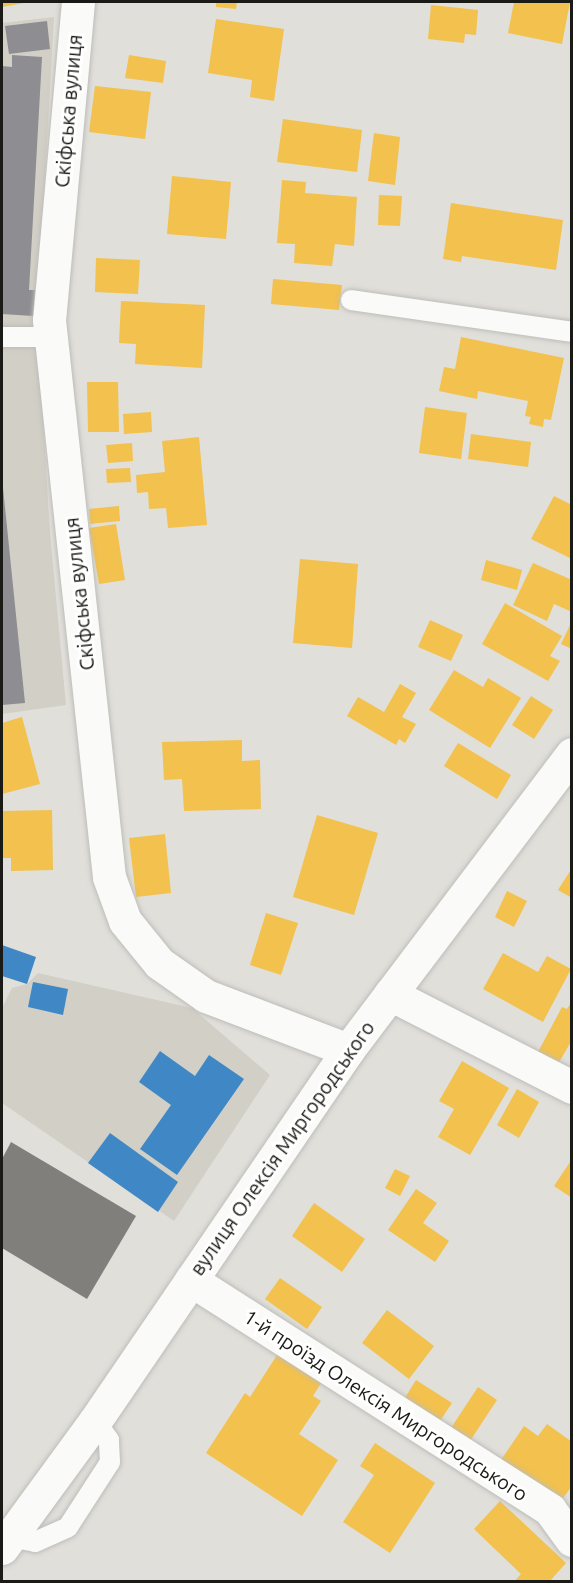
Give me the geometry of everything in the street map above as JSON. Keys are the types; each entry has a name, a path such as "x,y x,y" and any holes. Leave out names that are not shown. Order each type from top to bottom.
{"street":[{"name":"Скіфська вулиця","path":"78,2 49,320 109,877 125,921 159,963 206,996 348,1050"},
{"name":"вулиця Олексія Миргородського","path":"6,1542 95,1420 348,1050 572,754"},
{"path":"390,994 572,1087"},
{"name":"1-й проїзд Олексія Миргородського","path":"191,1280 550,1510 572,1540"}],"lane":[{"path":"351,300 572,332"},
{"path":"2,337 51,337"}],"shaded area":[{"path":"54,17 37,319 50,533 66,705 2,714 2,23"},
{"path":"38,973 192,1008 270,1075 174,1221 2,1103 2,1008 12,988 27,984"}],"building: Житло":[{"path":"2,2 24,2 24,3 2,7"},
{"path":"216,2 237,2 236,9 216,7"},
{"path":"514,2 570,2 562,44 508,33"},
{"path":"431,5 478,10 476,35 465,34 464,43 428,39"},
{"path":"216,19 284,29 274,101 250,97 252,80 208,73"},
{"path":"129,55 166,61 163,83 125,78"},
{"path":"95,86 151,92 145,139 89,132"},
{"path":"283,119 362,130 357,172 277,162"},
{"path":"374,133 400,137 395,185 368,181"},
{"path":"172,176 231,182 226,239 167,234"},
{"path":"282,180 306,182 305,193 357,197 354,246 335,244 332,266 294,263 295,244 277,243"},
{"path":"379,195 402,196 400,226 378,225"},
{"path":"451,203 563,220 556,270 462,256 461,262 443,259"},
{"path":"96,258 140,260 138,294 95,292"},
{"path":"273,279 342,285 339,310 271,304"},
{"path":"121,301 205,305 202,368 135,364 136,344 119,343"},
{"path":"461,337 564,358 551,420 544,419 543,427 529,424 531,417 525,416 528,401 478,391 477,399 439,391 444,367 455,369"},
{"path":"87,382 118,382 119,432 88,432"},
{"path":"425,407 467,413 461,459 419,453"},
{"path":"151,412 152,432 124,434 123,414"},
{"path":"471,434 531,442 528,467 468,459"},
{"path":"199,437 207,525 168,528 166,508 149,509 148,492 137,493 136,475 165,472 162,441"},
{"path":"132,443 133,461 108,463 106,445"},
{"path":"130,468 131,482 107,483 106,469"},
{"path":"554,496 572,505 572,559 531,539"},
{"path":"119,506 120,521 90,524 89,509"},
{"path":"116,524 125,580 99,584 89,528"},
{"path":"300,559 358,564 352,648 293,643"},
{"path":"486,560 522,570 517,590 481,580"},
{"path":"533,563 572,580 572,612 554,604 547,621 513,605"},
{"path":"505,603 562,636 550,656 560,661 548,681 482,644"},
{"path":"430,620 463,635 451,661 418,647"},
{"path":"572,621 572,649 561,644"},
{"path":"454,670 483,687 488,678 521,698 490,748 429,710"},
{"path":"400,684 416,693 402,717 416,724 405,743 399,739 396,745 347,716 358,697 384,712"},
{"path":"531,696 553,710 534,739 512,725"},
{"path":"22,717 40,784 2,794 2,723"},
{"path":"242,740 242,761 260,760 261,809 184,811 182,779 164,780 162,742"},
{"path":"458,743 511,775 497,799 444,766"},
{"path":"52,810 53,870 11,871 11,858 2,858 2,811"},
{"path":"317,815 378,833 354,915 293,897"},
{"path":"165,834 171,893 136,897 129,838"},
{"path":"572,868 572,898 558,890"},
{"path":"507,891 527,901 514,927 495,917"},
{"path":"266,913 298,923 281,975 250,965"},
{"path":"503,953 538,972 547,956 571,969 543,1022 483,989"},
{"path":"572,1001 572,1040 558,1064 538,1052 562,1007 567,1009"},
{"path":"462,1061 509,1088 470,1155 438,1137 454,1109 439,1101"},
{"path":"517,1089 539,1102 519,1138 497,1125"},
{"path":"572,1159 572,1198 554,1186"},
{"path":"395,1169 410,1176 400,1196 385,1188"},
{"path":"416,1189 437,1203 423,1223 449,1241 435,1262 388,1230"},
{"path":"314,1203 365,1239 342,1272 292,1236"},
{"path":"280,1278 322,1307 307,1329 265,1299"},
{"path":"387,1310 434,1346 409,1379 362,1343"},
{"path":"279,1352 323,1380 313,1396 321,1401 299,1434 338,1460 302,1516 206,1453 245,1393 250,1397"},
{"path":"416,1380 452,1403 436,1427 401,1404"},
{"path":"478,1387 497,1400 466,1447 447,1434"},
{"path":"547,1424 572,1442 572,1486 560,1502 501,1460 524,1426 538,1436"},
{"path":"375,1443 435,1483 390,1553 343,1522 374,1475 360,1466"},
{"path":"500,1501 566,1563 549,1582 514,1582 521,1574 474,1529"}],"building: Школи":[{"path":"2,945 36,957 27,984 2,976"},
{"path":"33,982 68,989 63,1015 28,1007"},
{"path":"160,1051 195,1076 209,1055 244,1079 177,1175 140,1149 171,1105 139,1082"},
{"path":"110,1133 178,1182 158,1212 88,1163"}],"building: Промзона":[{"path":"47,21 50,49 9,54 5,26"},
{"path":"12,55 42,57 29,290 35,290 33,316 2,314 2,66 12,67"},
{"path":"2,489 25,703 2,705"}],"building: Інше":[{"path":"11,1142 136,1216 87,1299 2,1248 2,1159"}]}
